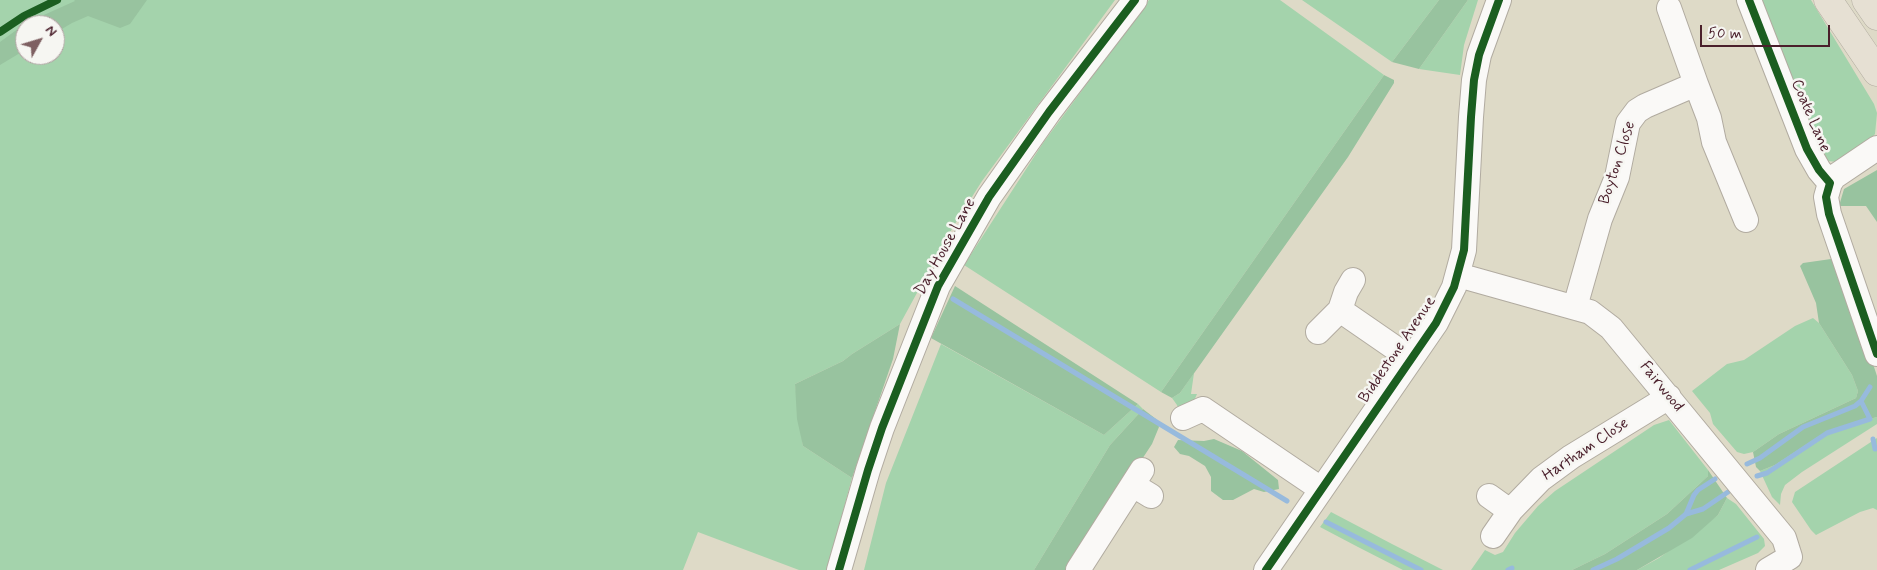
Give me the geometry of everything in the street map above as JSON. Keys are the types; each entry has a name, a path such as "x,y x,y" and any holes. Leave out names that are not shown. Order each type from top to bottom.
{"main road":[{"path":"1828,0 1877,72"},
{"path":"1866,0 1877,16"}],"street":[{"name":"Day House Lane","path":"839,570 882,428 938,286 989,197 1050,112 1135,0"},
{"name":"Biddestone Avenue","path":"1266,570 1444,309 1458,275 1464,250 1474,80 1479,55 1499,0"},
{"name":"Coate Lane","path":"1750,0 1807,149 1819,170 1830,182 1839,173 1877,148"},
{"path":"1669,8 1709,118 1714,142 1746,220"},
{"name":"Boyton Close","path":"1575,307 1600,219 1617,177 1628,122 1644,106 1696,84"},
{"path":"1830,182 1826,197 1829,214 1877,354"},
{"name":"Fairwood","path":"1458,275 1590,312 1611,328 1784,538 1796,564 1768,570"},
{"path":"1318,332 1340,310 1346,292 1353,280"},
{"path":"1340,310 1411,359"},
{"name":"Hartham Close","path":"1493,536 1510,511 1532,486 1571,457 1669,397"},
{"path":"1197,408 1321,490"},
{"path":"1078,570 1142,484"},
{"path":"1489,496 1510,511"}],"green space":[{"path":"0,0 1115,0 982,181 953,227 900,324 843,361 795,384 803,446 852,478 827,570 799,570 698,532 683,570 0,570"},
{"path":"147,0 130,24 120,28 88,16 65,27 65,15 44,15 75,1"},
{"path":"1149,0 1280,0 1384,75 1161,392 964,265 1043,143"},
{"path":"1302,0 1439,0 1392,62"},
{"path":"1439,0 1468,0 1419,69 1392,62"},
{"path":"1468,0 1478,0 1464,45 1460,75 1419,69"},
{"path":"1762,0 1811,0 1874,104 1877,113 1875,134 1870,140 1838,162 1827,161 1820,155"},
{"path":"15,31 15,56 0,65 0,42"},
{"path":"1384,75 1394,80 1394,83 1348,157 1180,393 1172,398 1161,392"},
{"path":"1877,170 1877,222 1866,206 1839,206 1844,189"},
{"path":"1838,258 1877,376 1877,417 1827,431 1775,465 1760,471 1756,467 1753,452 1779,434 1856,398 1858,391 1852,375 1819,323 1816,303 1800,266 1803,263"},
{"path":"955,286 1138,404 1104,435 931,338"},
{"path":"1813,318 1819,323 1852,375 1858,391 1856,398 1779,434 1753,452 1744,454 1737,452 1713,424 1710,413 1692,391 1727,364 1744,360 1795,326"},
{"path":"900,324 893,359 852,478 803,446 797,419 795,384 843,361"},
{"path":"941,344 1104,435 1138,404 1143,409 1110,445 1034,570 864,570 886,483"},
{"path":"1194,373 1191,394 1197,394 1193,403 1180,413 1172,398 1180,393"},
{"path":"1143,409 1156,419 1159,427 1152,444 1069,570 1034,570 1110,445"},
{"path":"1877,417 1877,424 1785,485 1781,494 1780,505 1772,497 1760,471 1775,465 1827,431"},
{"path":"1669,420 1708,470 1708,476 1667,514 1605,554 1572,570 1471,570 1485,550 1495,555 1503,552 1515,533 1538,506 1555,491 1654,425"},
{"path":"1877,438 1877,510 1873,508 1860,512 1816,535 1792,502 1795,492"},
{"path":"1214,439 1242,451 1278,480 1279,489 1264,492 1254,489 1233,500 1223,500 1211,491 1211,477 1205,466 1189,456 1180,454 1174,447 1178,440 1204,441"},
{"path":"1708,470 1727,498 1718,515 1692,538 1637,570 1572,570 1605,554 1667,514 1708,476"},
{"path":"1727,498 1736,504 1764,539 1765,546 1758,553 1719,570 1637,570 1659,558 1718,515"},
{"path":"1331,512 1443,570 1403,570 1358,547 1320,527"}],"waterway":[{"path":"953,299 1287,501"},
{"path":"1747,464 1760,458 1803,427 1855,406 1861,401 1870,387"},
{"path":"1757,476 1767,473 1827,433 1870,419 1861,401"},
{"path":"1873,439 1875,449"},
{"path":"1593,570 1617,559 1669,528 1686,514 1698,490 1715,479"},
{"path":"1686,514 1703,509 1728,492"},
{"path":"1326,522 1421,570"},
{"path":"1690,570 1757,537"},
{"path":"1508,570 1512,568"}],"cycle path":[{"path":"0,32 24,16 57,0"},
{"path":"839,570 882,428 938,286 989,197 1049,112 1135,0"},
{"path":"1266,570 1436,323 1454,287 1464,250 1474,80 1479,55 1499,0"},
{"path":"1749,0 1807,149 1819,170 1830,183 1826,197 1829,214 1877,354"}]}
